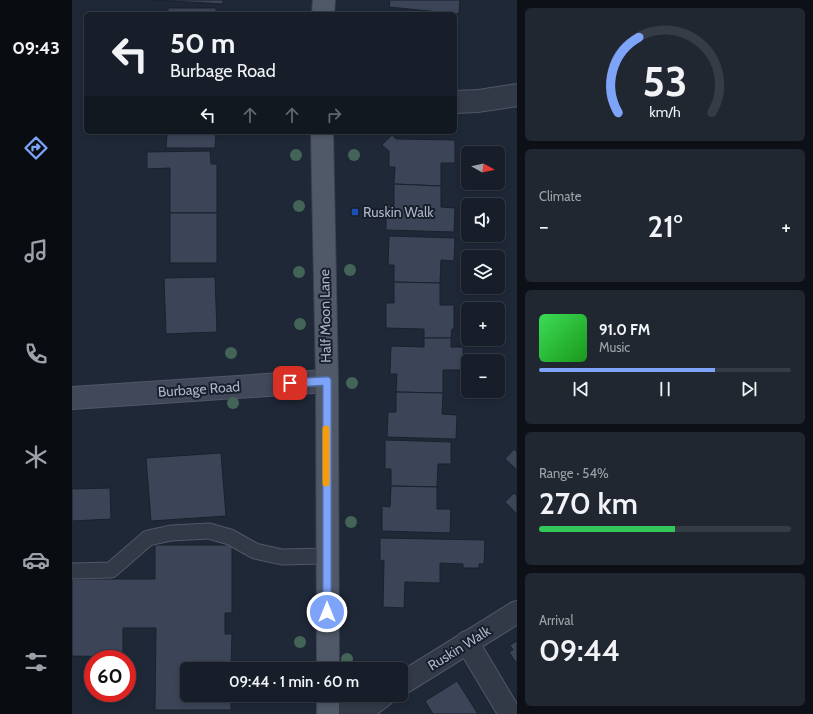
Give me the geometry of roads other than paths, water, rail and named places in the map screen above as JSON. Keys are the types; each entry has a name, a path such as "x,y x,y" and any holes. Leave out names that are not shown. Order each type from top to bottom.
{"main road":[{"path":"323,12 324,0"},
{"name":"Half Moon Lane","path":"322,134 327,381 328,662"}],"street":[{"path":"457,102 517,96"},
{"name":"Burbage Road","path":"72,398 327,381"},
{"name":"Ruskin Walk","path":"408,680 517,612"},
{"path":"467,642 510,714"},
{"path":"328,706 360,710 375,702"}],"lane":[{"path":"72,571 111,570 148,538 171,532 210,531 230,537 255,551 282,558 327,556"}],"place":[{"name":"Ruskin Walk","path":"355,212"}]}
